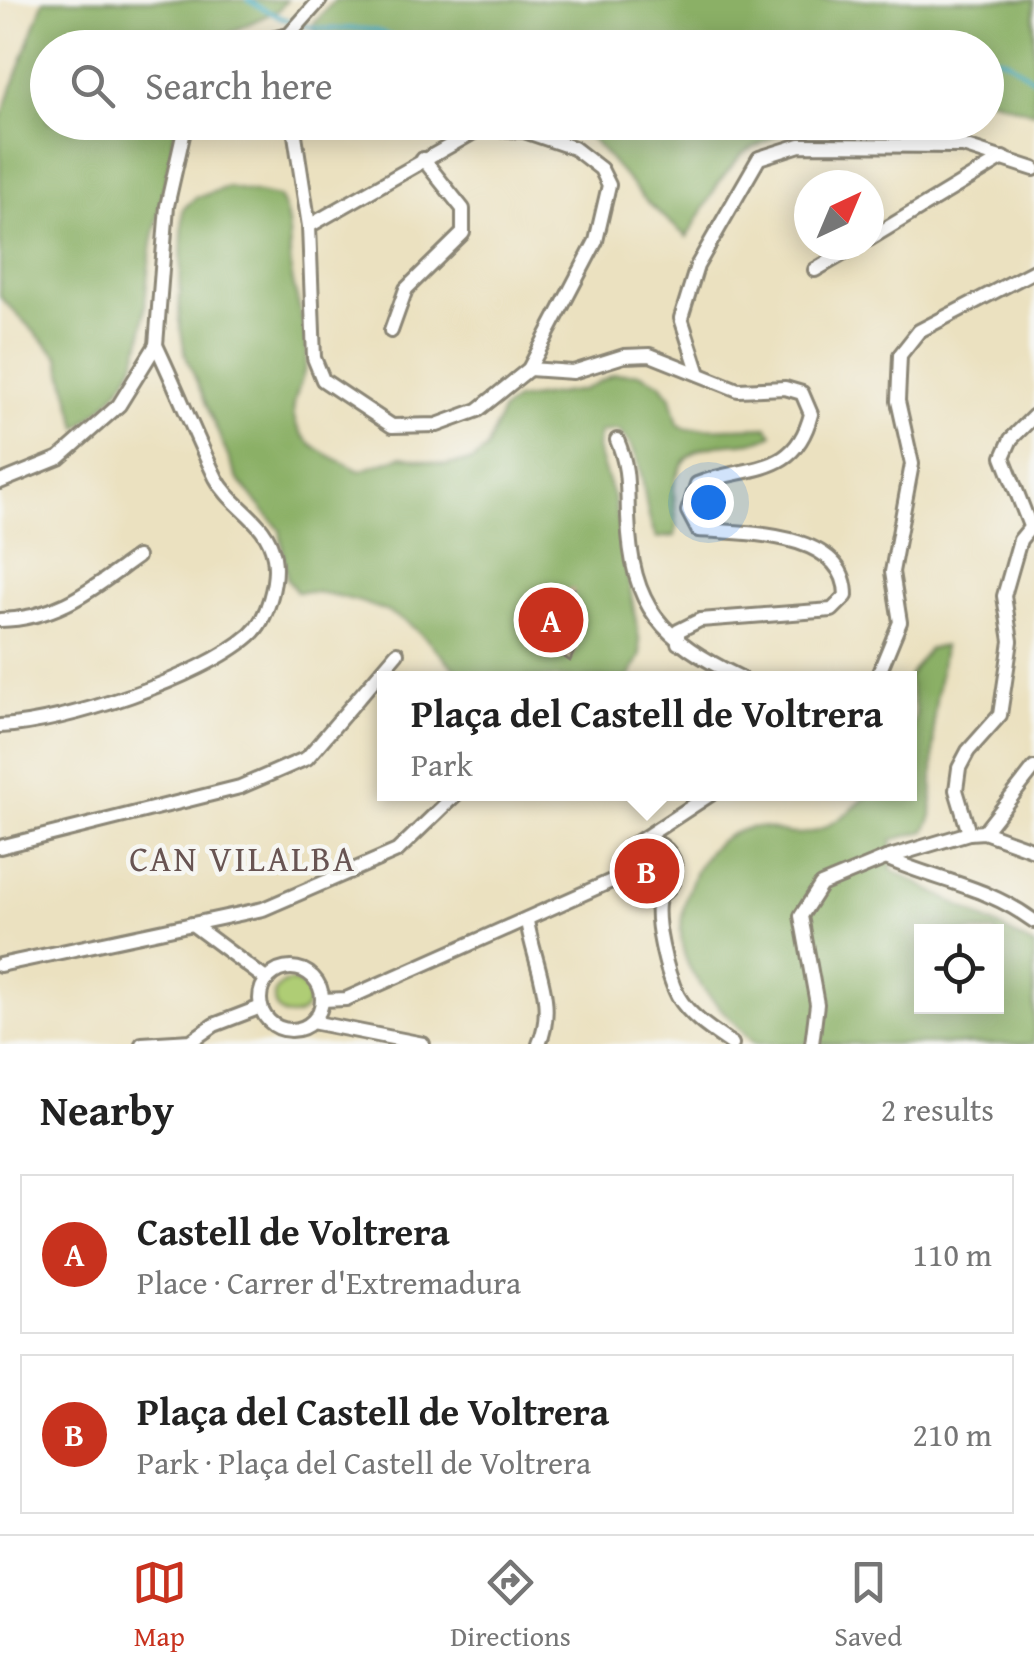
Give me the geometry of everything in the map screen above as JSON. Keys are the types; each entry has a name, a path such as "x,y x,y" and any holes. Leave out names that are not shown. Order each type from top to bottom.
{"street":[{"path":"294,30 320,0"},
{"path":"0,482 59,458 118,406 156,346 167,206 182,140"},
{"path":"296,140 310,226 314,358 322,380 392,426 438,425 478,410 530,369 596,242 609,186 601,169 574,148 552,140"},
{"path":"310,226 459,140"},
{"path":"699,374 681,318 697,266 759,158 800,146 963,146 1034,169"},
{"path":"884,229 1003,158"},
{"path":"390,331 406,289 462,233 463,209 423,159"},
{"path":"816,270 833,260"},
{"path":"880,671 900,622 892,572 912,464 898,400 900,355 919,331 1034,271"},
{"path":"0,726 67,713 164,684 252,634 270,602 274,558 261,524 218,483 156,346"},
{"path":"530,369 573,372 624,356 650,355 738,390 785,388 802,393 812,414 806,437 777,465 697,484 688,511 698,530 747,533 806,544 834,562 846,579 846,596 832,610 700,620 678,630 678,643"},
{"path":"969,833 956,790 959,768 968,750 1000,715 1011,641 1004,596 1020,540 1032,525 1003,457 1011,438 1034,416"},
{"path":"617,440 628,472 628,516 637,578 654,618 678,643 728,671"},
{"path":"0,620 35,619 86,593 137,556"},
{"path":"382,671 398,653"},
{"path":"0,847 240,787 307,758 377,677"},
{"path":"984,832 1034,768"},
{"path":"0,964 263,909 396,851 449,801"},
{"path":"618,878 622,853 700,801"},
{"path":"812,1044 817,1004 800,916 821,885 886,858 969,833 984,832 1034,850"},
{"path":"637,843 656,843 670,854 672,882 660,895 654,911 678,995 701,1022 732,1044"},
{"path":"886,858 916,872 990,892 1034,921"},
{"path":"618,878 635,896 660,895"},
{"path":"322,1000 346,999 618,878"},
{"path":"527,921 534,962 549,1002 548,1024 539,1044"},
{"path":"192,924 267,980"},
{"path":"283,969 302,970 317,982 322,1000 312,1022 304,1028 283,1029 273,1024 262,1007 267,980 283,969"},
{"path":"142,1044 191,1041 214,1025 262,1007"},
{"path":"312,1022 423,1044"}],"green space":[{"path":"44,0 287,0 279,10 235,30 33,30"},
{"path":"335,0 1034,0 1034,113 1004,103 1004,30 315,30 313,25"},
{"path":"30,38 30,140 174,140 152,244 140,345 122,385 78,428 59,357 0,297 0,121"},
{"path":"593,140 769,140 743,153 721,179 687,237 648,203"},
{"path":"228,187 279,197 288,224 291,271 307,350 294,403 295,419 310,442 360,471 402,456 446,465 472,461 486,450 502,411 516,400 582,390 615,374 639,373 660,383 671,397 678,424 686,429 767,427 773,434 760,440 717,445 692,454 675,482 675,536 657,538 635,454 618,430 600,432 597,449 614,499 639,638 641,655 633,671 460,671 414,628 390,614 341,597 297,592 287,579 280,530 237,478 185,354 179,320 183,209 195,198"},
{"path":"944,646 934,713 932,816 925,831 892,840 891,869 993,924 914,924 914,1014 1004,1014 1004,930 1034,946 1034,1044 754,1044 704,989 684,953 683,909 696,872 712,848 745,829 807,833 836,821 862,801 917,801 917,671 913,671 928,649"},
{"path":"646,851 659,856 664,869 659,882 646,887 633,882 628,869 633,856"},
{"path":"291,982 303,987 308,999 303,1011 291,1016 279,1011 274,999 279,987"}],"building":[{"path":"574,589 567,635 576,647 570,661 527,631 537,608 563,591"}],"waterway":[{"path":"248,0 277,16 310,27 368,30"},
{"path":"1004,59 1034,80"}],"place":[{"name":"Castell de Voltrera","path":"551,620"},
{"name":"Plaça del Castell de Voltrera","path":"647,871"}],"district":[{"name":"CAN VILALBA","path":"243,858"}]}
